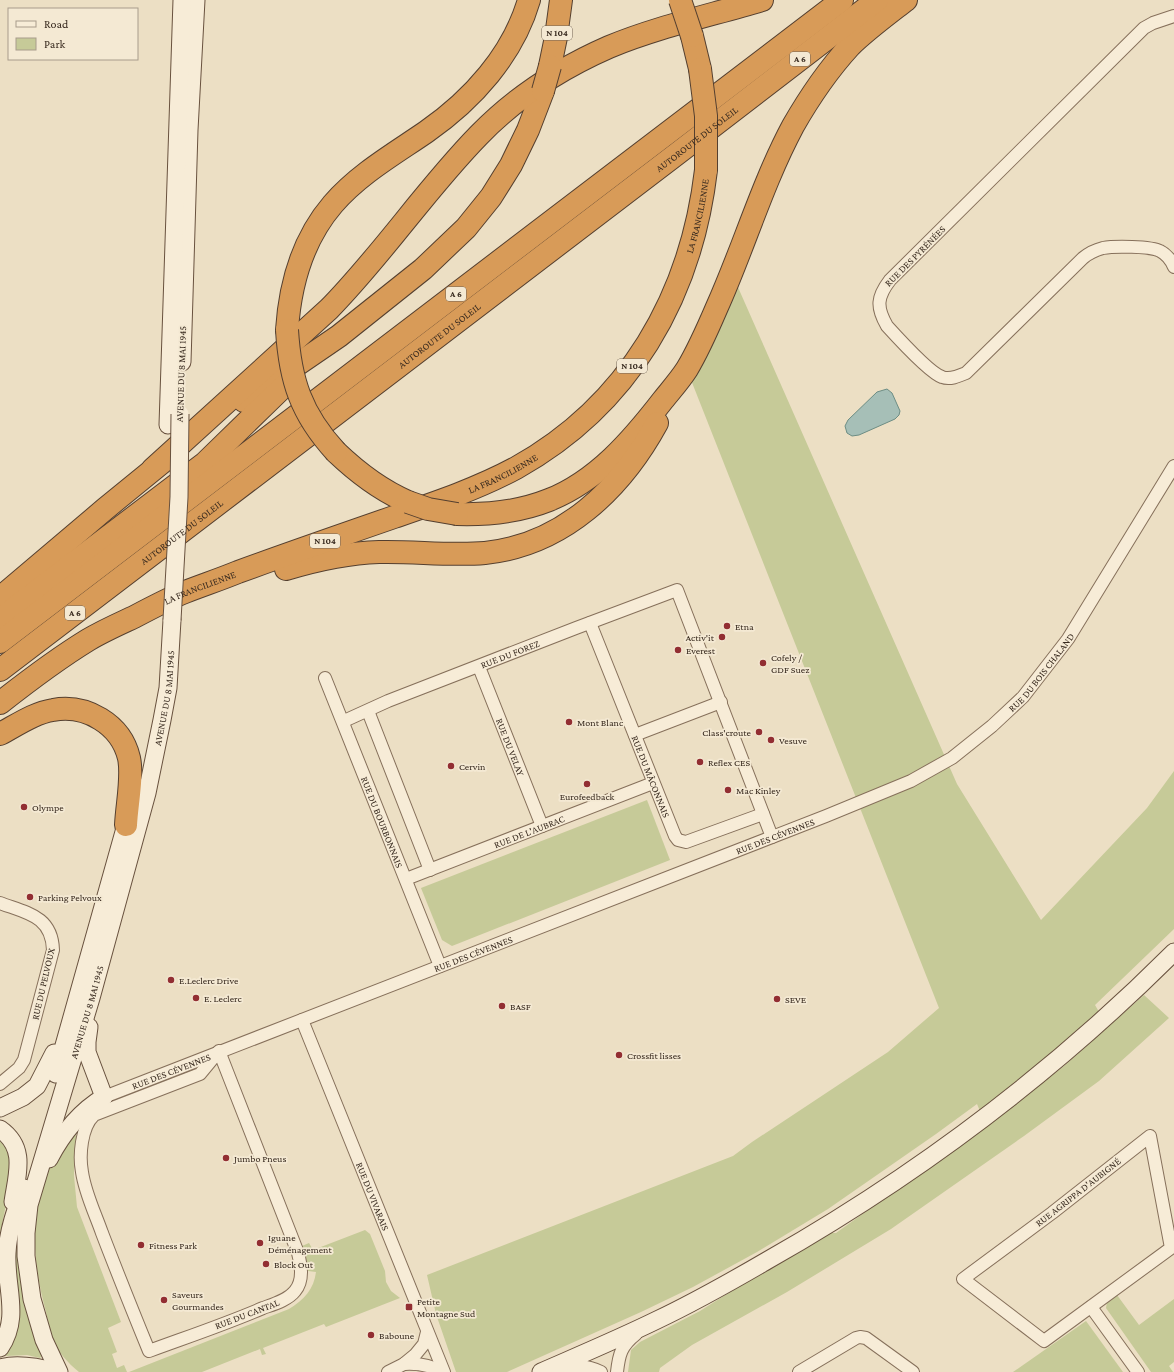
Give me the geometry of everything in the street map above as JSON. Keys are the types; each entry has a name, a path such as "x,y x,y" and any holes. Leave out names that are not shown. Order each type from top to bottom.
{"highway":[{"path":"529,0 508,48 487,78 472,94 443,119 362,177 346,191 320,221 310,238 295,275 290,296 287,330 289,356 299,395 307,413 318,431 336,452 370,482 388,493 428,509 457,514 487,515 520,509 550,499 582,482 610,460 626,444 686,370"},
{"name":"N 104","path":"0,598 153,469 254,394 339,336 423,269 466,228 479,214 502,181 528,130 543,91 550,66 561,0"},
{"name":"LA FRANCILIENNE","path":"0,703 52,664 90,638 104,631 185,592 268,561 465,492 536,456 558,441 590,413 618,384 642,352 673,298 687,260 702,199 706,170 704,94 692,36 680,0"},
{"path":"153,469 329,309 352,284 443,174 495,120 524,96 551,77 610,47 651,32 762,0"},
{"name":"A 6","path":"0,642 842,0"},
{"name":"AUTOROUTE DU SOLEIL","path":"0,670 877,0"},
{"path":"104,631 235,583 319,560 360,553 379,552 449,554 486,553 521,546 548,536 576,519 592,507 629,467 650,437 686,370 718,305 768,181 794,126 827,75 851,46 906,0"},
{"path":"0,619 205,463 339,336"},
{"path":"0,734 32,717 53,710 64,709 87,712 97,716 114,730 121,739 129,758 130,769 126,825"}],"main road":[{"name":"AVENUE DU 8 MAI 1945","path":"174,419 182,0"},
{"name":"AVENUE DU 8 MAI 1945","path":"59,1372 44,1340 32,1299 26,1256 27,1219 33,1189 90,998 145,800 168,688 168,501 174,419 196,0"},
{"name":"AVENUE DU 8 MAI 1945","path":"0,1348 10,1328 12,1315 7,1254 9,1230 25,1185 68,1026 141,775 167,623"},
{"path":"541,1372 657,1320 706,1295 810,1236 926,1160 986,1116 1069,1048 1149,977 1174,952"},
{"path":"33,1189 56,1145 78,1116 87,1107 104,1097 87,1052 90,998"},
{"path":"0,1108 23,1097 37,1086 68,1026"},
{"path":"0,1129 9,1136 16,1147 18,1161 9,1230"},
{"path":"0,1368 19,1366 41,1368 56,1372"}],"street":[{"name":"RUE DES PYRÉNÉES","path":"1174,16 1153,23 1144,28 890,280 881,294 879,302 880,310 887,326 931,370 942,377 954,378 966,374 1083,258 1092,252 1104,248 1148,248 1159,250 1169,258 1174,267"},
{"name":"RUE DU BOIS CHALAND","path":"842,810 911,781 952,758 992,726 1023,696 1068,639 1174,466"},
{"name":"RUE DU FOREZ","path":"344,721 388,701 677,590 721,702"},
{"name":"RUE DU MÂCONNAIS","path":"590,623 636,735 672,831 678,840 686,842 691,841 763,814"},
{"name":"RUE DU VELAY","path":"479,667 542,826"},
{"name":"RUE DU BOURBONNAIS","path":"325,678 344,721 440,966"},
{"path":"636,735 721,702 772,837"},
{"path":"368,711 430,870"},
{"name":"RUE DE L'AUBRAC","path":"406,879 653,783"},
{"name":"RUE DES CÉVENNES","path":"104,1097 842,810"},
{"name":"RUE DU PELVOUX","path":"0,903 33,915 41,920 48,928 52,940 53,950 24,1060 19,1068 0,1084"},
{"name":"RUE DU VIVARAIS","path":"302,1020 443,1372"},
{"name":"RUE DU CANTAL","path":"219,1051 298,1253 301,1273 300,1284 295,1292 285,1299 248,1315 149,1351 84,1185 81,1159 85,1129 89,1120 94,1115 200,1074 219,1051"},
{"name":"RUE AGRIPPA D'AUBIGNÉ","path":"1150,1136 1171,1248 1091,1307 1044,1341 963,1279 1052,1213 1150,1136"},
{"path":"1091,1307 1138,1372"},
{"path":"617,1372 619,1358 623,1347 636,1334 657,1320"},
{"path":"388,1372 404,1364 415,1355 424,1344 427,1332"},
{"path":"799,1372 860,1337 866,1338 913,1372"},
{"path":"404,1364 419,1363 443,1372"},
{"path":"562,1372 578,1366 601,1372"}],"green space":[{"path":"737,285 957,784 1041,920 1147,808 1174,771 1174,929 1095,1005 1102,1017 982,1116 977,1104 828,1209 757,1252 693,1287 507,1372 456,1372 436,1314 427,1275 733,1156 888,1052 939,1008 691,380"},
{"path":"647,800 670,860 452,946 442,940 421,888"},
{"path":"1144,995 1169,1018 1099,1081 1024,1136 891,1229 787,1292 692,1345 660,1368 659,1372 628,1372 631,1350 640,1342 700,1311 760,1273 829,1233 836,1233 978,1131 1064,1066"},
{"path":"71,1133 77,1136 74,1176 77,1207 121,1322 108,1328 117,1352 112,1354 117,1368 124,1365 127,1372 79,1372 60,1353 54,1344 50,1333 36,1264 36,1216 45,1176 55,1157"},
{"path":"0,1135 11,1148 12,1176 0,1234"},
{"path":"17,1225 43,1354 40,1358 27,1355 5,1355 14,1338 13,1271"},
{"path":"365,1230 370,1234 385,1271 386,1282 391,1291 400,1298 326,1327 324,1324 263,1348 266,1354 262,1355 260,1349 202,1372 129,1372 289,1309 304,1298 311,1289 315,1278 316,1272 308,1271 302,1246 309,1243 313,1250"},
{"path":"1117,1295 1139,1325 1174,1299 1174,1362 1169,1366 1173,1372 1151,1372 1106,1308 1107,1302"},
{"path":"1086,1321 1123,1372 1013,1372"}],"water":[{"path":"887,389 892,393 900,411 899,415 895,419 859,435 852,436 847,433 845,426 848,420 877,392"}],"place":[{"name":"Etna","path":"727,626"},
{"name":"Activ'it","path":"722,637"},
{"name":"Everest","path":"678,650"},
{"name":"Cofely / GDF Suez","path":"763,663"},
{"name":"Mont Blanc","path":"569,722"},
{"name":"Class'croute","path":"759,732"},
{"name":"Vesuve","path":"771,740"},
{"name":"Reflex CES","path":"700,762"},
{"name":"Cervin","path":"451,766"},
{"name":"Eurofeedback","path":"587,784"},
{"name":"Mac Kinley","path":"728,790"},
{"name":"Olympe","path":"24,807"},
{"name":"Parking Pelvoux","path":"30,897"},
{"name":"E.Leclerc Drive","path":"171,980"},
{"name":"E. Leclerc","path":"196,998"},
{"name":"SEVE","path":"777,999"},
{"name":"BASF","path":"502,1006"},
{"name":"Crossfit lisses","path":"619,1055"},
{"name":"Jumbo Pneus","path":"226,1158"},
{"name":"Iguane Déménagement","path":"260,1243"},
{"name":"Fitness Park","path":"141,1245"},
{"name":"Block Out","path":"266,1264"},
{"name":"Saveurs Gourmandes","path":"164,1300"},
{"name":"Petite Montagne Sud","path":"409,1307"},
{"name":"Baboune","path":"371,1335"}]}
